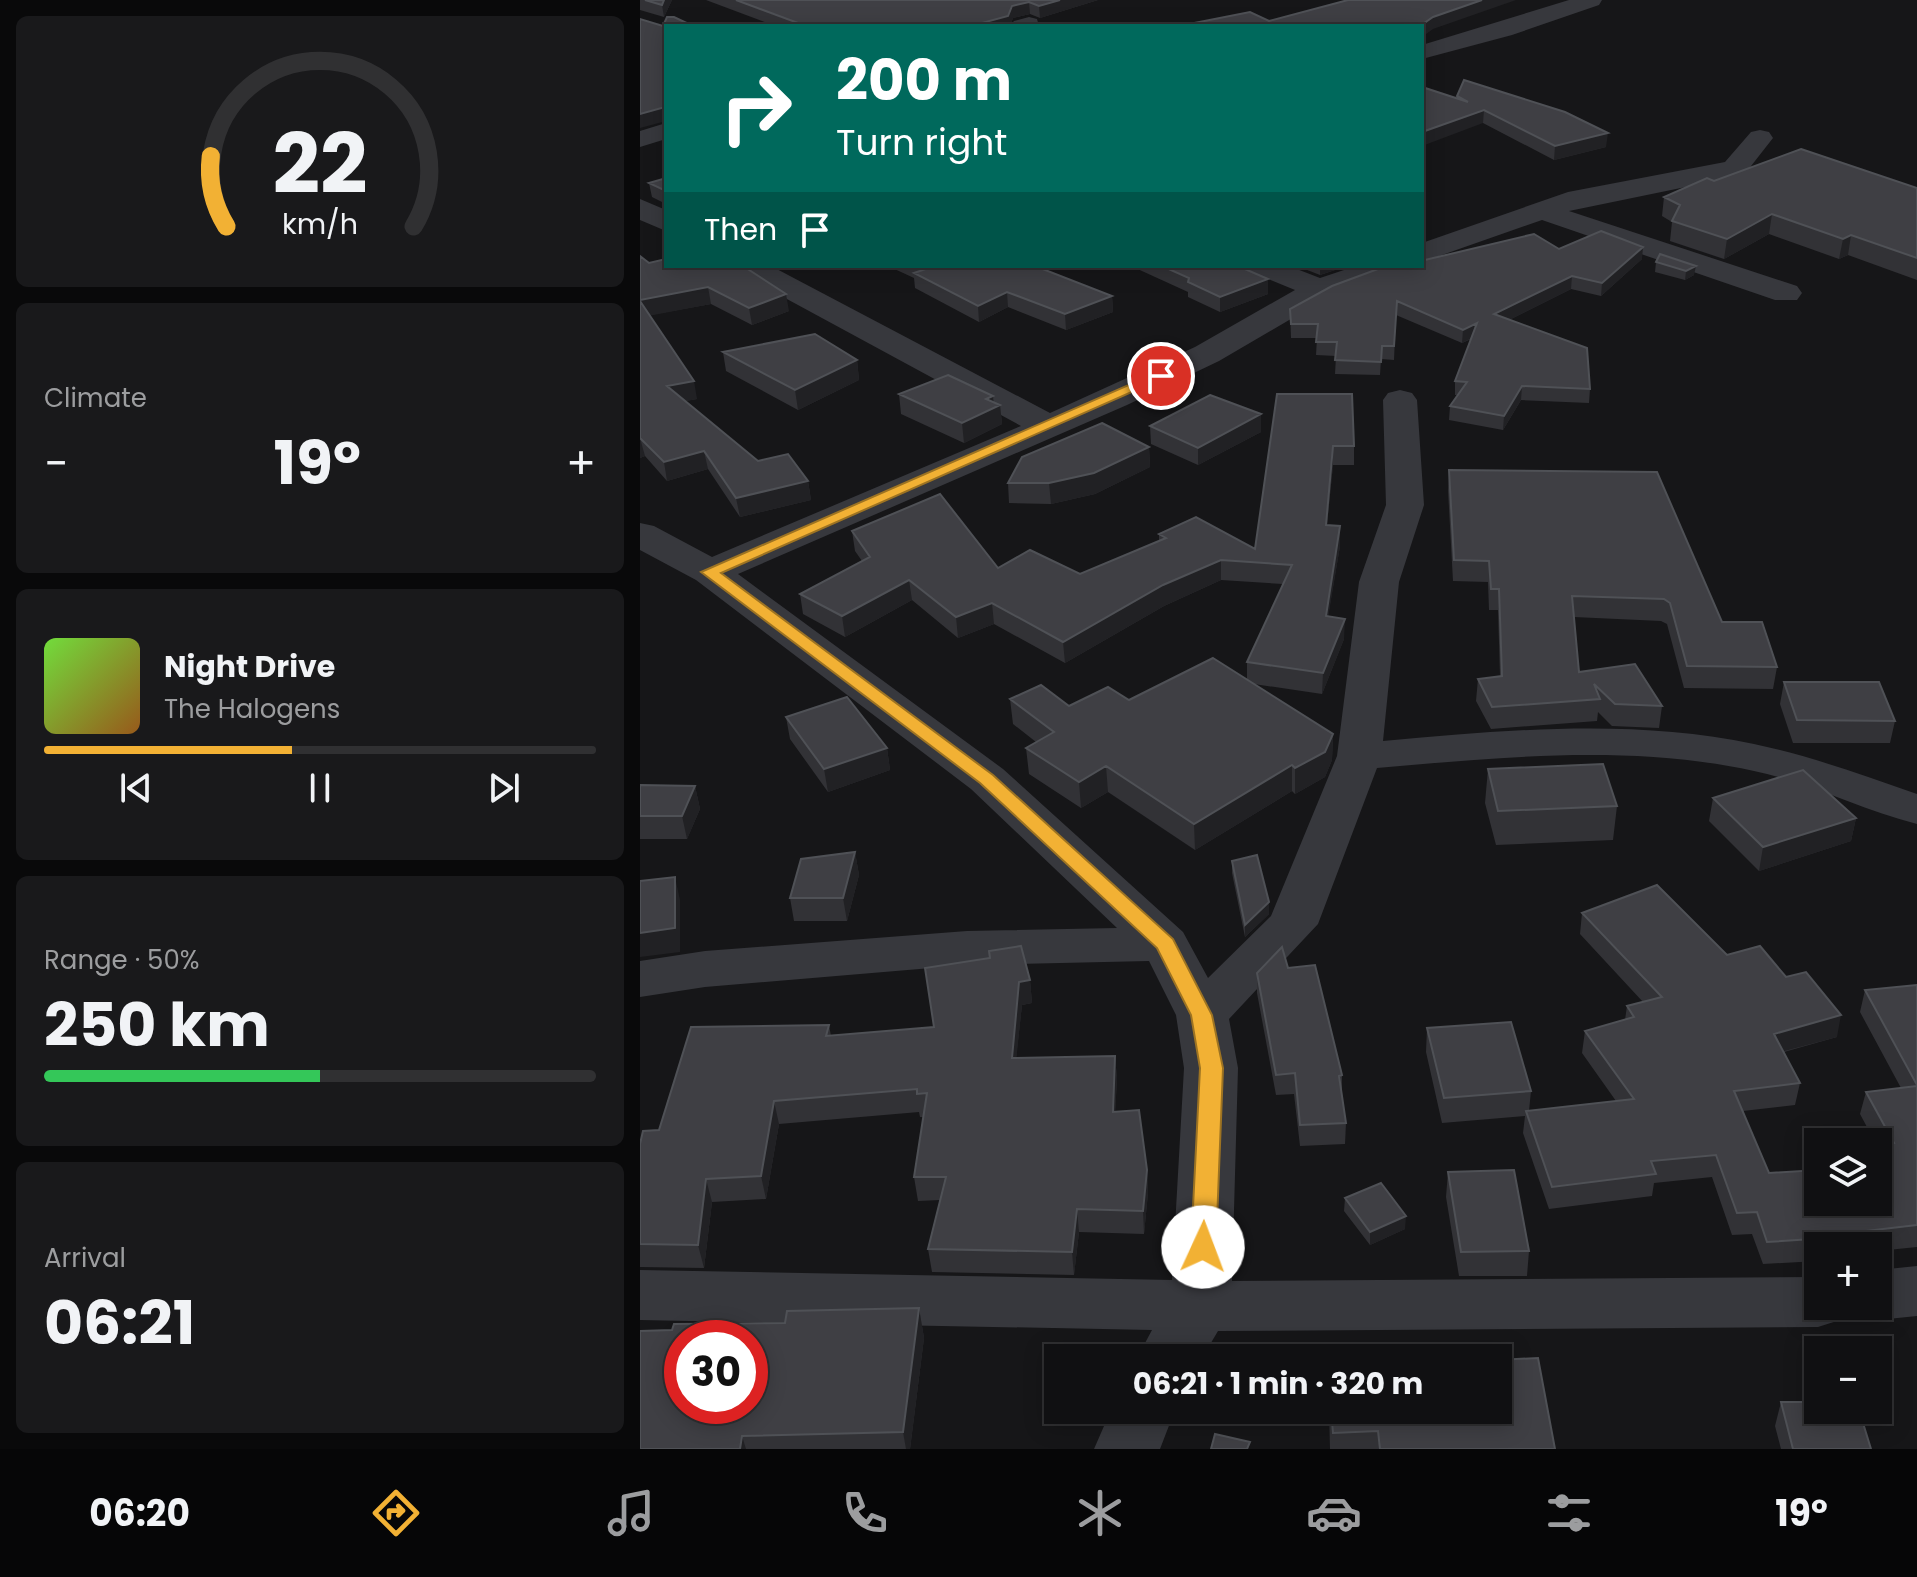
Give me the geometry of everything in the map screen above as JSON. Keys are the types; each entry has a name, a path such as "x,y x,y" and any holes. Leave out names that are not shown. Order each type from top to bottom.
{"street":[{"path":"1424,51 1504,30 1591,0"},
{"path":"640,139 664,132"},
{"path":"1424,252 1578,198 1734,169 1760,138"},
{"path":"640,208 664,221"},
{"path":"1542,211 1786,293"},
{"path":"1267,268 1319,289"},
{"path":"710,572 1207,354 1319,289 1379,268"},
{"path":"765,269 1048,426"},
{"path":"1202,1015 1293,924 1359,756 1379,582 1405,505 1400,400"},
{"path":"640,534 710,572 987,779 1165,944 1202,1015 1211,1068 1201,1306 1177,1344"},
{"path":"1359,756 1574,741 1656,744 1732,753 1834,781 1917,810"},
{"path":"640,979 705,969 967,948 1165,944"},
{"path":"1892,1294 1917,1291"},
{"path":"640,1295 1201,1306 1804,1302"},
{"path":"1127,1449 1137,1424"}],"building":[{"path":"645,0 664,0 662,5"},
{"path":"736,0 1060,0 1039,6 1029,2 1012,6 1008,16 978,24 801,24"},
{"path":"1348,0 1482,0 1433,17 1423,24 1189,24 1250,12 1269,21"},
{"path":"667,17 689,24 664,24 664,107 640,114 640,19 663,26"},
{"path":"1464,80 1565,112 1608,133 1555,146 1484,110 1424,131 1424,88 1468,102 1457,96"},
{"path":"1801,149 1917,188 1917,258 1851,235 1843,239 1772,214 1727,239 1672,221 1680,205 1664,197 1707,178 1714,181"},
{"path":"664,179 664,190 649,183"},
{"path":"1601,231 1643,247 1602,283 1572,276 1494,314 1587,348 1590,389 1522,386 1504,416 1450,406 1467,382 1455,381 1477,323 1463,330 1397,301 1394,346 1382,346 1381,362 1335,360 1337,342 1316,342 1318,324 1291,324 1290,309 1332,286 1381,268 1424,268 1424,260 1534,234 1559,249"},
{"path":"1660,254 1696,266 1686,271 1656,262"},
{"path":"640,256 649,263 664,259 664,268 746,268 786,294 749,308 708,287 640,300"},
{"path":"924,268 1040,268 1112,296 1065,314 1007,292 978,306 914,273 926,269"},
{"path":"1166,268 1243,268 1268,279 1220,297 1188,282 1189,278"},
{"path":"640,301 694,381 667,386 758,461 788,454 808,481 736,498 704,451 664,462 640,438"},
{"path":"815,334 857,360 795,390 723,352"},
{"path":"948,375 993,396 986,399 1000,405 962,423 899,394"},
{"path":"1277,394 1352,394 1354,446 1333,446 1326,525 1340,526 1326,616 1345,619 1323,673 1247,662 1292,565 1221,560 1163,585 1063,642 992,603 956,617 909,580 842,616 800,594 870,557 852,531 940,494 998,568 1030,550 1080,574 1166,538 1159,534 1196,517 1255,549"},
{"path":"1210,395 1261,414 1198,448 1150,426"},
{"path":"1102,423 1149,447 1094,473 1049,483 1008,483 1022,457"},
{"path":"1449,470 1657,472 1722,622 1762,622 1777,667 1687,666 1670,603 1664,599 1572,596 1579,672 1635,664 1662,706 1615,704 1594,684 1600,699 1492,707 1478,679 1502,676 1499,589 1491,589 1489,561 1454,560"},
{"path":"1213,658 1333,734 1325,752 1295,768 1292,765 1194,824 1106,766 1079,782 1026,748 1054,732 1010,699 1041,685 1069,706 1108,687 1129,700"},
{"path":"1784,682 1879,682 1895,721 1797,720"},
{"path":"847,697 887,748 824,769 786,717"},
{"path":"1603,764 1617,806 1498,811 1488,769"},
{"path":"1803,770 1856,818 1763,847 1713,798"},
{"path":"640,785 695,786 682,816 640,816"},
{"path":"855,852 843,898 790,898 801,859"},
{"path":"1257,855 1269,902 1245,925 1232,861"},
{"path":"675,877 675,928 640,933 640,881"},
{"path":"1657,885 1727,955 1760,946 1786,977 1806,972 1841,1015 1774,1034 1800,1083 1734,1091 1769,1173 1804,1171 1804,1216 1892,1216 1892,1128 1886,1128 1866,1092 1917,1086 1917,1225 1857,1232 1804,1232 1804,1240 1767,1242 1757,1212 1737,1213 1716,1155 1651,1161 1656,1174 1552,1187 1526,1111 1634,1099 1585,1031 1634,1017 1627,1006 1662,997 1582,913"},
{"path":"1021,946 1030,980 1019,982 1012,1058 1115,1056 1113,1112 1139,1110 1147,1170 1143,1211 1077,1209 1072,1252 928,1249 946,1177 914,1177 927,1093 917,1094 917,1089 774,1101 761,1176 706,1179 698,1245 640,1244 640,1144 643,1131 659,1130 691,1027 829,1025 826,1036 934,1027 925,968 990,958 989,951"},
{"path":"1282,947 1288,968 1315,965 1342,1075 1339,1076 1346,1123 1300,1125 1295,1073 1276,1075 1257,973"},
{"path":"1917,985 1917,1085 1865,990"},
{"path":"1511,1022 1531,1091 1444,1098 1427,1028"},
{"path":"1514,1170 1529,1251 1461,1252 1448,1172"},
{"path":"1381,1183 1406,1216 1370,1232 1345,1198"},
{"path":"919,1308 903,1432 742,1436 740,1449 640,1449 640,1331 664,1330 664,1424 768,1424 768,1323 785,1323 787,1311"},
{"path":"1538,1358 1555,1449 1380,1449 1378,1431 1333,1433 1332,1424 1512,1424 1512,1359"},
{"path":"1781,1402 1804,1402 1804,1424 1863,1424 1871,1449 1793,1449"},
{"path":"1215,1434 1250,1442 1247,1449 1211,1449"}],"route":[{"path":"1161,376 710,572 987,779 1165,944 1202,1015 1211,1068 1203,1247"}]}
